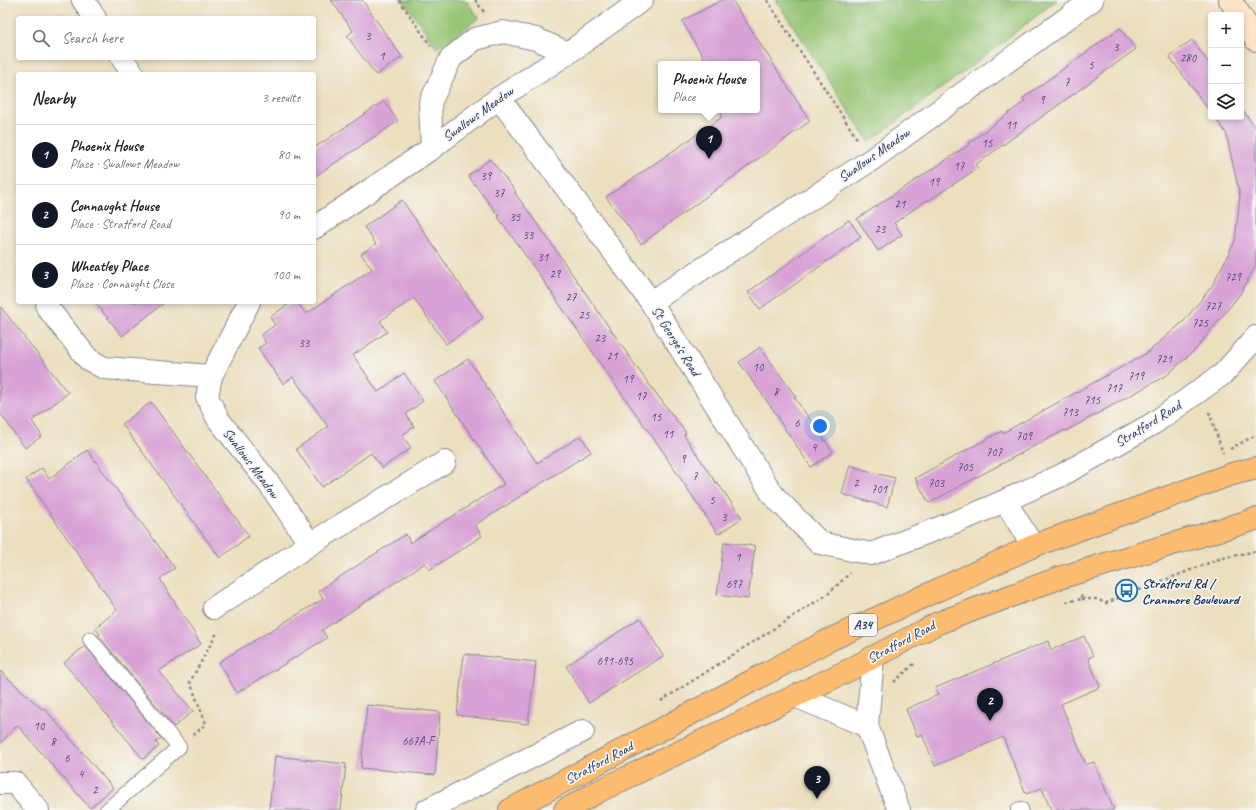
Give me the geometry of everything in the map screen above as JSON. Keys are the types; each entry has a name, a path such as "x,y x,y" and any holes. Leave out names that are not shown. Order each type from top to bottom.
{"highway":[{"name":"Stratford Road","path":"510,810 825,642 1033,546 1232,474 1256,468"},
{"name":"Stratford Road","path":"565,810 599,791 795,696 938,623 1059,578 1256,519"}],"street":[{"path":"83,0 94,16"},
{"name":"Swallows Meadow","path":"316,227 432,148 499,98 568,53 642,0"},
{"name":"Swallows Meadow","path":"651,302 870,160 1092,0"},
{"path":"1230,0 1238,12"},
{"path":"1244,21 1256,40"},
{"path":"432,148 430,102 451,58 476,39 503,32 536,40 568,53"},
{"path":"123,60 132,72"},
{"name":"St George's Road","path":"499,98 651,302 772,495 820,543 871,554"},
{"name":"Swallows Meadow","path":"248,304 211,376 207,397 218,419 270,485 310,544"},
{"path":"47,307 88,359 104,368 211,376"},
{"name":"Stratford Road","path":"871,554 973,515 1062,475 1154,423 1223,374 1256,338"},
{"path":"214,608 310,544 446,462"},
{"path":"1005,501 1033,546"},
{"path":"873,657 867,726 899,810"},
{"path":"795,696 867,726"},
{"path":"427,810 584,731"},
{"path":"0,783 15,782 38,810"}],"lane":[{"path":"90,639 179,747 107,810"}],"path":[{"path":"399,0 432,48"},
{"path":"767,0 870,160"},
{"path":"1209,412 1223,453 1256,435"},
{"path":"1082,599 1096,599 1106,603 1219,559 1256,551"},
{"path":"656,704 828,594 871,554"},
{"path":"179,747 206,724 190,682 220,628 214,608"}],"green space":[{"path":"403,0 466,0 479,18 437,48"},
{"path":"776,0 1057,0 977,62 869,142"}],"building":[{"path":"331,0 362,0 402,57 376,75 347,36 353,31"},
{"path":"722,0 732,0 810,121 641,244 606,197 721,118 722,113 760,113 760,61 705,61 682,21"},
{"path":"1120,28 1136,49 975,165 978,168 894,223 902,235 878,251 857,219 970,144 969,143 1025,101 1023,98"},
{"path":"1192,40 1208,62 1208,109 1169,56"},
{"path":"384,101 398,121 316,176 316,147"},
{"path":"1244,112 1256,128 1256,265 1241,293 1195,350 1167,375 1066,431 1065,430 1040,443 929,503 915,478 1002,431 1003,433 1147,353 1184,321 1212,286 1235,241 1240,196 1226,133 1216,120 1244,120"},
{"path":"490,159 516,192 515,193 640,372 686,433 684,435 716,483 717,482 742,518 718,534 667,457 498,217 499,216 468,176"},
{"path":"402,200 483,318 446,344 414,298 380,321 387,332 353,355 378,392 404,373 423,401 406,414 414,427 402,435 411,448 382,468 371,453 322,487 296,449 328,427 293,377 283,384 258,348 266,343 261,335 275,325 270,317 289,304 298,304 306,314 372,269 361,254 376,244 364,227"},
{"path":"849,220 861,237 760,309 748,292"},
{"path":"97,304 162,304 122,336"},
{"path":"0,306 68,393 32,421 42,436 25,448 0,413"},
{"path":"760,347 833,452 811,467 778,419 779,418 739,362"},
{"path":"468,359 537,463 581,436 591,452 475,525 482,536 429,570 425,563 322,630 327,638 237,693 219,662 323,599 318,591 406,534 410,543 504,484 435,381"},
{"path":"151,402 249,536 220,558 122,424"},
{"path":"87,450 175,568 160,579 201,644 159,671 193,711 174,727 98,635 100,634 95,628 117,610 26,479 42,468 49,479"},
{"path":"850,465 895,478 887,507 842,494"},
{"path":"724,542 755,546 748,599 717,595"},
{"path":"640,618 663,656 589,703 566,666"},
{"path":"1084,636 1093,656 1088,658 1100,687 1061,704 1086,765 1094,762 1114,810 1051,810 1042,788 1026,794 1003,737 935,766 922,734 917,736 906,709 938,695 935,688 1048,641 1051,650"},
{"path":"85,646 161,738 156,742 159,746 143,759 64,663"},
{"path":"464,654 536,662 528,724 457,715"},
{"path":"0,671 42,709 44,708 113,788 90,808 17,725 0,744"},
{"path":"367,705 440,712 435,775 361,768"},
{"path":"275,756 346,764 341,810 269,810"}],"place":[{"name":"Phoenix House","path":"709,159"},
{"name":"Stratford Rd / Cranmore Boulevard","path":"1127,591"},
{"name":"Connaught House","path":"990,721"},
{"name":"Wheatley Place","path":"817,799"}]}
